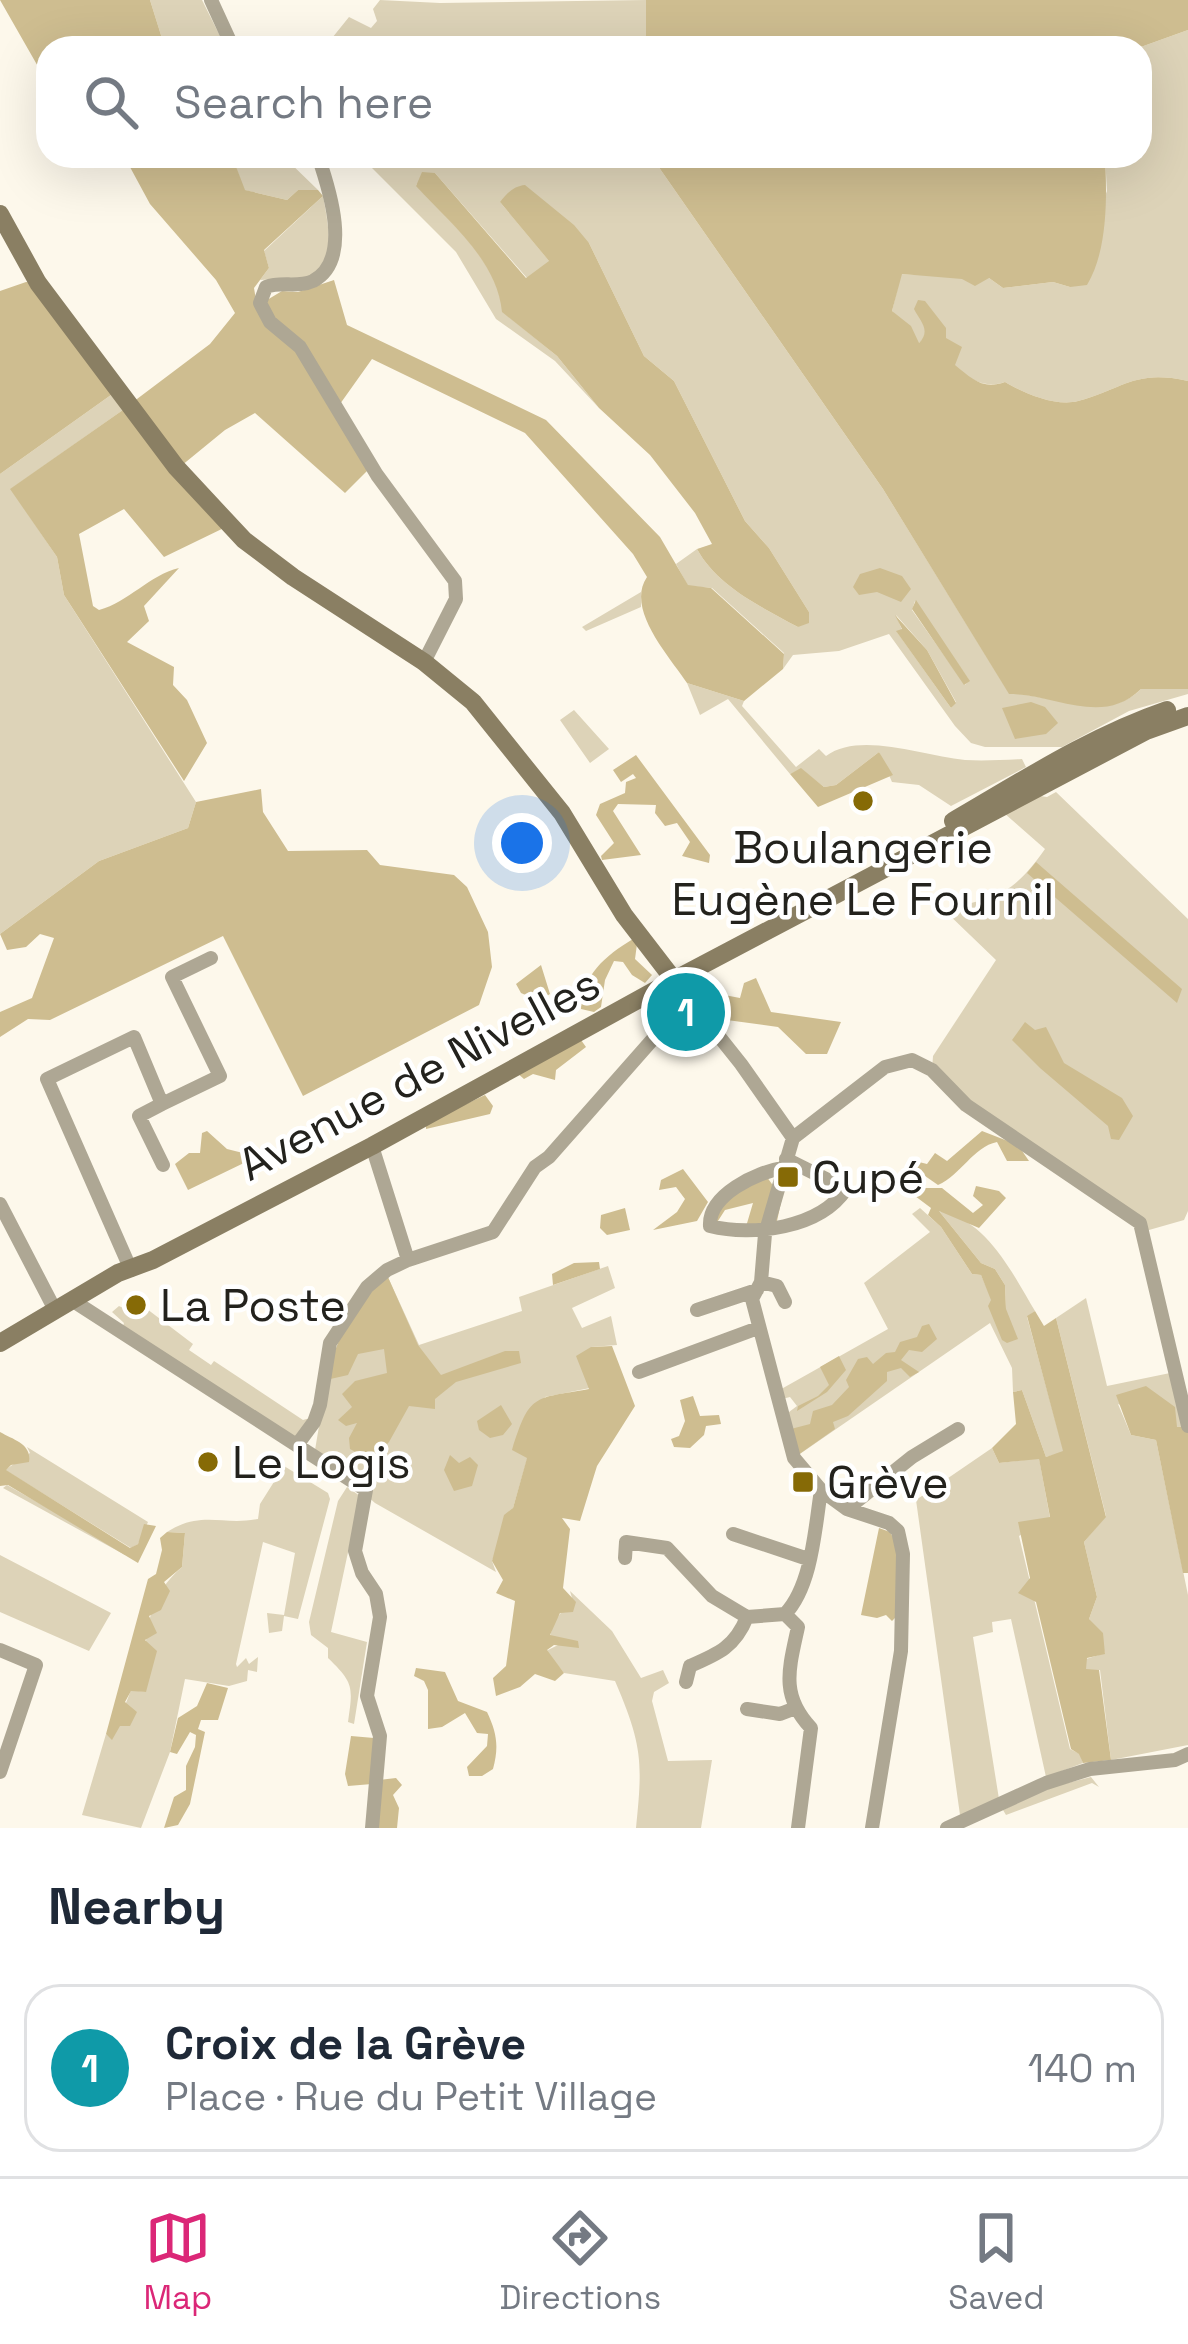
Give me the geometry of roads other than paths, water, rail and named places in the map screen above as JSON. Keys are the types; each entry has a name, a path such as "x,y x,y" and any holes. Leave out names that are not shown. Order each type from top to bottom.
{"main road":[{"path":"0,214 38,283 176,466 244,540 424,662 473,702 562,813 624,915 674,980"},
{"name":"Avenue de Nivelles","path":"868,876 1044,767 1133,722 1188,704"},
{"name":"Avenue de Nivelles","path":"55,1310 118,1273 372,1146 868,876 1147,730 1188,716"},
{"name":"Avenue de Nivelles","path":"55,1310 123,1280 131,1270"},
{"path":"0,1342 55,1310"}],"street":[{"path":"211,0 228,36"},
{"path":"321,168 330,200 332,258 319,277 309,282 266,287 260,303 270,322 300,347 377,475 455,580 456,599 449,619 424,662"},
{"path":"163,1166 139,1116 220,1076 172,977 211,958"},
{"path":"674,980 793,1138"},
{"path":"297,1444 314,1423 330,1343 368,1287 408,1260 493,1232 535,1168 691,997"},
{"path":"131,1270 47,1079 134,1037 162,1104"},
{"path":"872,1828 901,1651 903,1554 898,1531 889,1523 847,1509 821,1490 794,1458 758,1328 752,1299 759,1286 766,1229 793,1138 885,1067 912,1060 932,1070 966,1105 1139,1223 1188,1426"},
{"path":"372,1146 408,1260"},
{"path":"785,1164 846,1189 835,1206 766,1229 717,1228 708,1221 716,1203 759,1174 785,1164"},
{"path":"0,1204 55,1310"},
{"path":"697,1310 759,1286 777,1286 785,1302"},
{"path":"77,1304 366,1490 355,1551 376,1594 380,1617 367,1696 380,1736 373,1828"},
{"path":"639,1372 758,1328"},
{"path":"847,1509 912,1457 958,1430"},
{"path":"625,1558 626,1542 667,1548 712,1596 747,1617 784,1615 794,1605 808,1559 821,1490"},
{"path":"733,1534 808,1559"},
{"path":"784,1615 798,1628 790,1667 793,1708 811,1728 797,1828"},
{"path":"686,1682 690,1666 725,1651 739,1637 747,1617"},
{"path":"0,1650 35,1665 0,1772"},
{"path":"747,1709 780,1714 793,1708"},
{"path":"947,1828 1046,1783 1090,1769 1175,1760 1188,1754"}],"place":[{"name":"Boulangerie Eugène Le Fournil","path":"863,801"},
{"name":"Croix de la Grève","path":"686,1012"},
{"name":"Cupé","path":"788,1177"},
{"name":"La Poste","path":"136,1305"},
{"name":"Le Logis","path":"208,1462"},
{"name":"Grève","path":"803,1482"}]}
